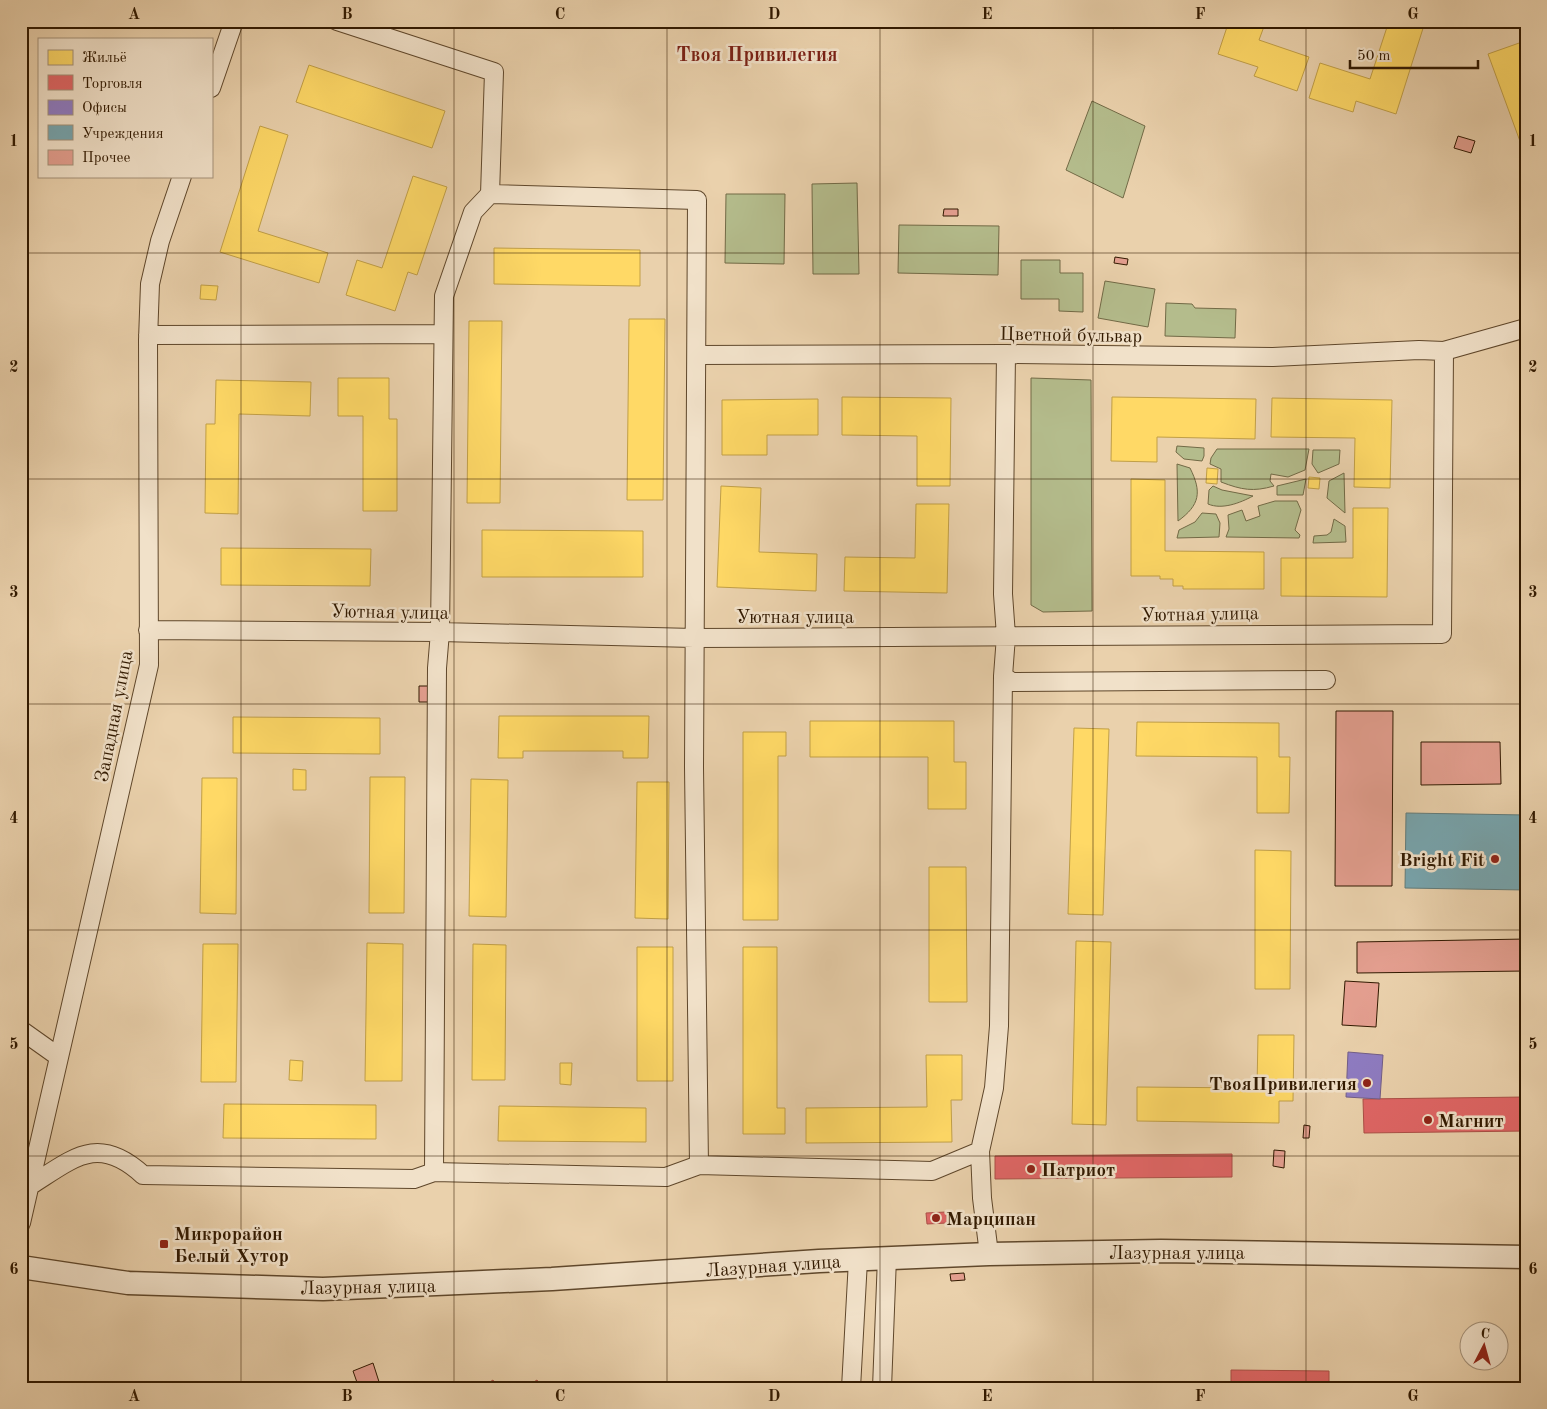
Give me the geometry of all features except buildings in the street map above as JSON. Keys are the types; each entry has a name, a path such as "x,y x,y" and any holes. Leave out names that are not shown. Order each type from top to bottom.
{"street":[{"path":"212,85 234,21"},
{"path":"337,21 494,72 490,194 472,212 444,296 440,632 437,697 434,1172"},
{"name":"Западная улица","path":"21,1223 149,665 148,334 150,284 160,241 181,178"},
{"path":"490,194 697,200 698,355 694,638 699,1165"},
{"path":"1444,352 1526,328"},
{"path":"148,334 443,334"},
{"name":"Цветной бульвар","path":"698,355 1006,354 1273,357 1420,350 1444,352"},
{"name":"Уютная улица","path":"148,630 440,632 694,638 1442,634 1444,352"},
{"path":"989,1254 980,1151 994,1088 999,1026 1003,676 1006,636 1003,594 1006,354"},
{"path":"1003,676 1012,682 1326,680"},
{"path":"21,1030 59,1058"},
{"path":"29,1192 66,1162 83,1155 102,1151 127,1161 143,1175 414,1179 434,1172 666,1177 699,1165 932,1171 980,1151"},
{"name":"Лазурная улица","path":"21,1267 128,1283 323,1289 552,1279 886,1257 989,1254 1216,1251 1526,1257"},
{"path":"882,1388 886,1257"},
{"path":"851,1388 858,1260"}],"green space":[{"path":"1092,101 1145,126 1123,198 1066,170"},
{"path":"857,183 859,274 813,274 812,184"},
{"path":"726,194 785,194 784,264 725,263"},
{"path":"899,225 999,226 998,275 898,273"},
{"path":"1021,260 1060,260 1060,273 1083,273 1083,312 1059,311 1059,299 1021,299"},
{"path":"1105,281 1155,289 1148,327 1098,318"},
{"path":"1166,303 1192,304 1195,308 1236,309 1235,338 1165,336"},
{"path":"1031,378 1091,380 1092,611 1043,612 1031,605"},
{"path":"1177,446 1204,448 1202,461 1184,459 1176,452"},
{"path":"1217,449 1309,449 1305,470 1288,477 1271,474 1270,481 1274,486 1254,489 1235,487 1221,482 1221,469 1210,464 1211,458"},
{"path":"1313,450 1340,450 1339,464 1318,473 1312,464"},
{"path":"1177,464 1190,468 1197,491 1195,504 1178,521"},
{"path":"1344,473 1345,513 1327,498 1329,481"},
{"path":"1306,479 1303,495 1277,495 1277,486"},
{"path":"1213,486 1222,490 1253,496 1231,505 1213,506 1208,504 1209,490"},
{"path":"1275,501 1297,501 1301,510 1295,530 1300,535 1299,538 1226,537 1229,529 1228,515 1242,510 1246,521 1260,516 1258,506"},
{"path":"1202,513 1216,514 1220,523 1219,537 1177,538 1179,530 1195,522"},
{"path":"1334,519 1345,526 1346,542 1313,543 1314,536 1327,535 1331,532"}],"place":[{"name":"Bright Fit","path":"1495,859"},
{"name":"ТвояПривилегия","path":"1367,1083"},
{"name":"Магнит","path":"1428,1120"},
{"name":"Патриот","path":"1031,1169"},
{"name":"Марципан","path":"936,1218"},
{"name":"Микрорайон Белый Хутор","path":"164,1244"}],"district":[{"name":"Твоя Привилегия","path":"757,54"}]}
